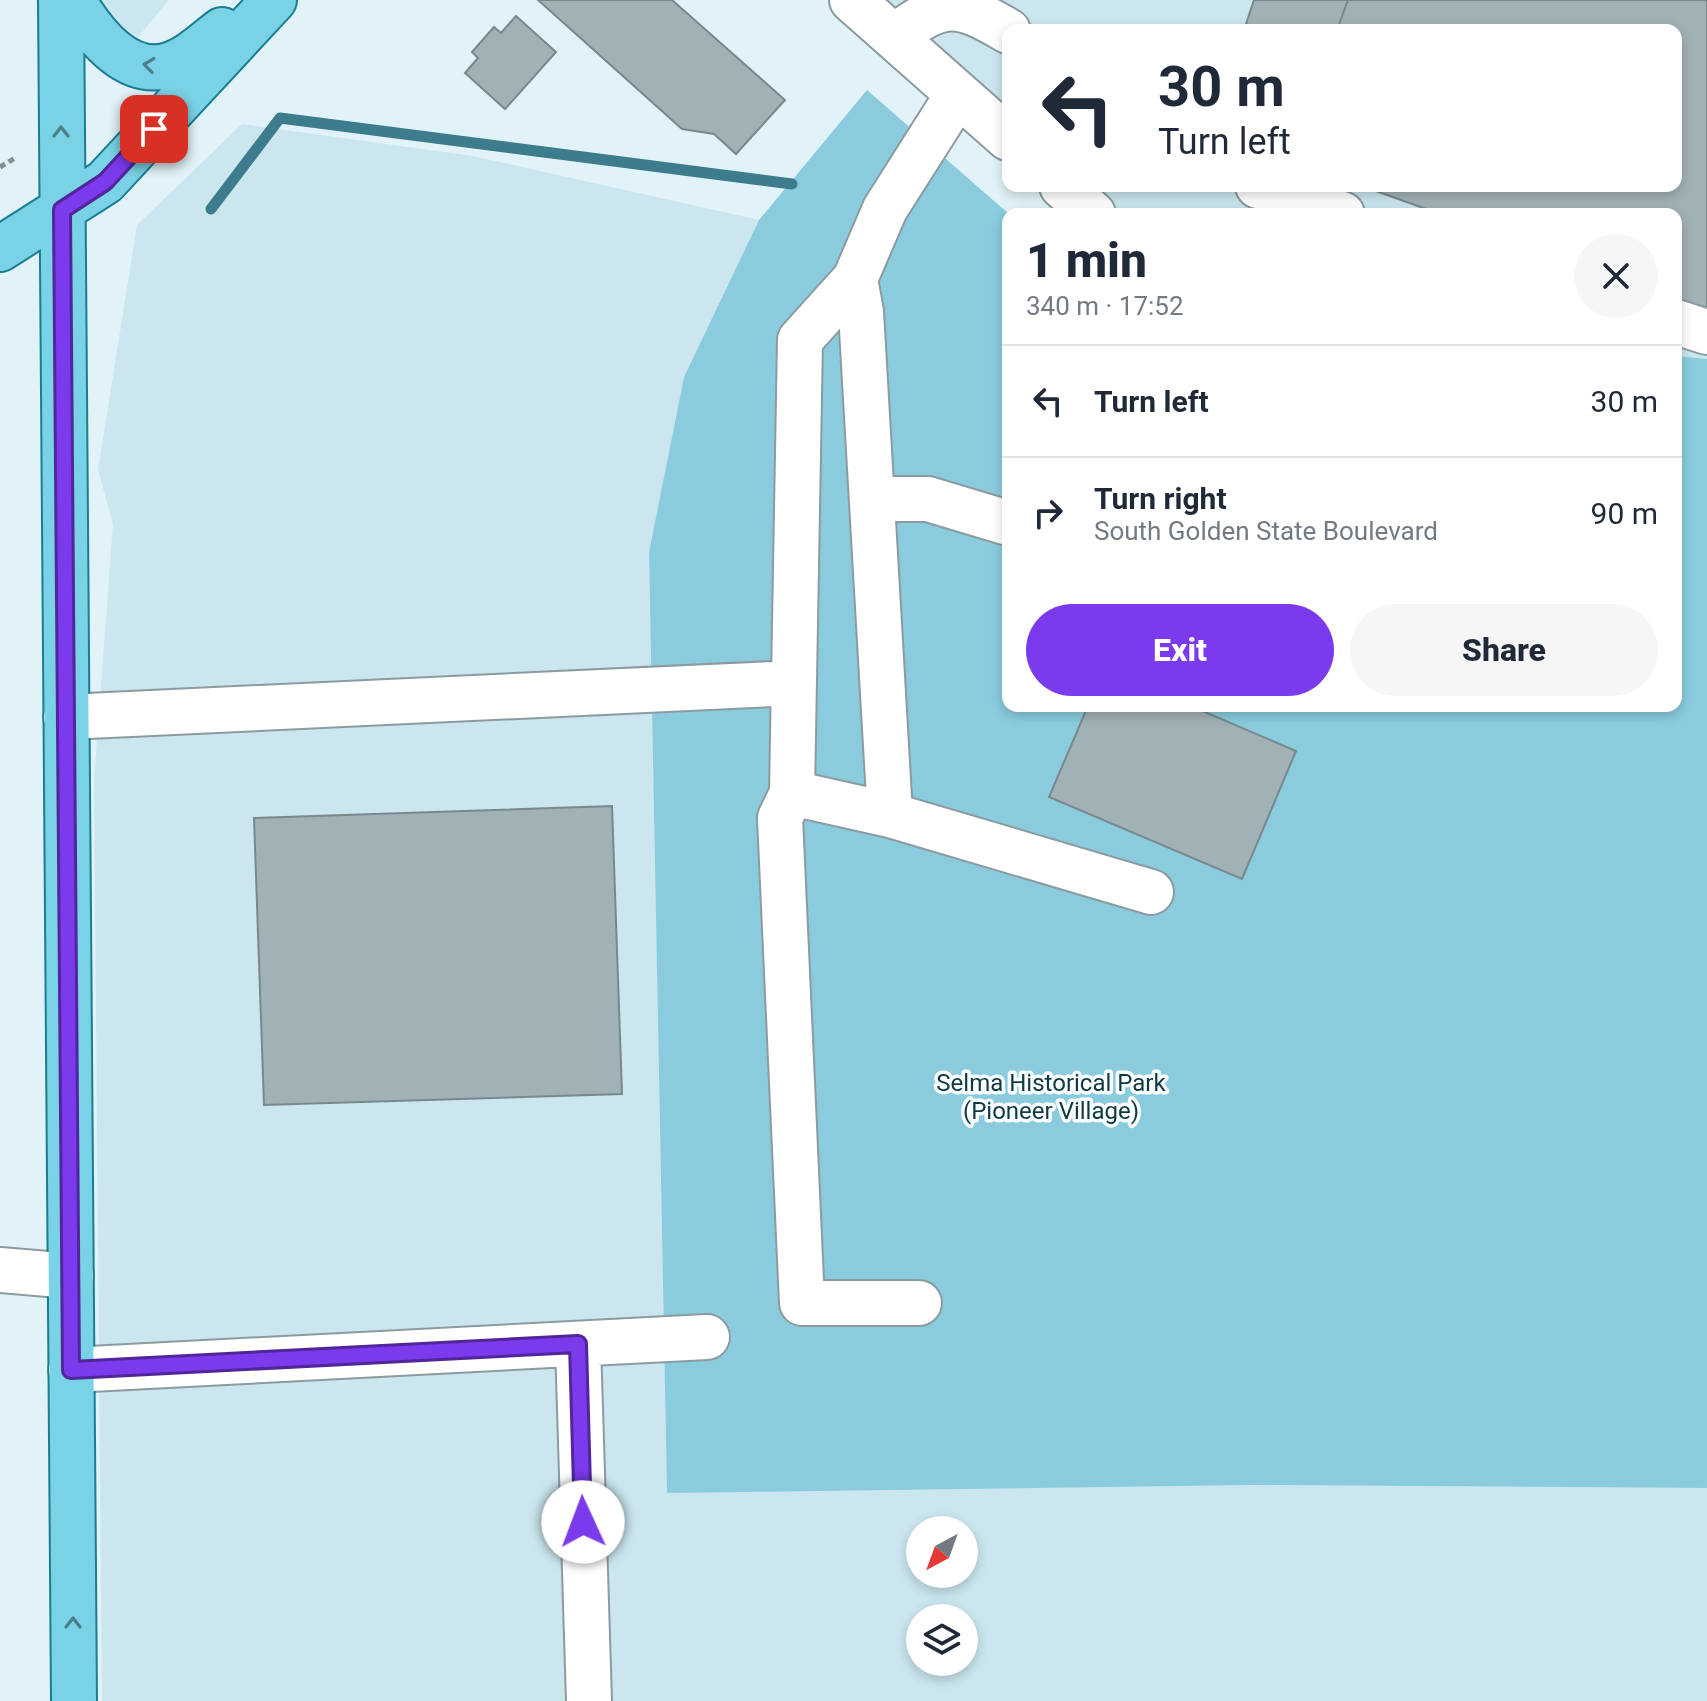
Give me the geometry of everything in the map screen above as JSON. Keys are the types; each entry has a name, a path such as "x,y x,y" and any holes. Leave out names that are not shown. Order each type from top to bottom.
{"main road":[{"path":"61,0 74,1701"},
{"path":"73,0 92,32 129,61 152,68 185,58 262,0"},
{"path":"0,249 105,182 274,0"}],"street":[{"path":"852,0 1002,133"},
{"path":"894,37 933,8 958,1 989,13"},
{"path":"919,1303 802,1303 780,818 792,793 800,340 855,279 885,209 958,94"},
{"path":"1069,192 1086,208"},
{"path":"1276,192 1324,208"},
{"path":"855,279 861,312 890,815"},
{"path":"1682,324 1707,332"},
{"path":"872,499 928,499 1002,521"},
{"path":"66,717 794,683"},
{"path":"792,793 890,815 1151,892"},
{"path":"0,1270 71,1276"},
{"path":"71,1370 707,1337"},
{"path":"578,1344 589,1701"}],"path":[{"path":"0,167 17,157"}],"shaded area":[{"path":"70,0 169,0 130,47"},
{"path":"834,0 1707,0 1707,359 1682,357 1682,208 1073,208 1054,192 1682,192 1682,24 1002,24 1002,147"},
{"path":"242,124 473,156 759,220 684,377 649,552 667,1492 1252,1485 1707,1488 1707,1701 102,1701 94,780 113,524 98,470 137,225"}],"green space":[{"name":"Selma Historical Park (Pioneer Village)","path":"867,90 1002,208 1002,712 1682,712 1682,357 1707,359 1707,1488 1252,1485 667,1493 649,552 684,377 759,220"}],"building":[{"path":"538,0 672,0 785,100 736,154 714,134 682,129"},
{"path":"1254,0 1348,0 1339,24 1246,24"},
{"path":"1348,0 1707,0 1707,310 1682,300 1682,208 1423,208 1379,192 1682,192 1682,24 1339,24"},
{"path":"516,16 556,52 505,109 465,73 478,58 472,52 494,27 501,33"},
{"path":"1085,712 1205,712 1296,751 1242,879 1049,797"},
{"path":"612,806 622,1094 264,1105 254,818"}],"waterway":[{"path":"211,209 280,118 792,184"}],"route":[{"path":"154,129 105,182 62,210 71,1370 578,1344 583,1522"}]}
